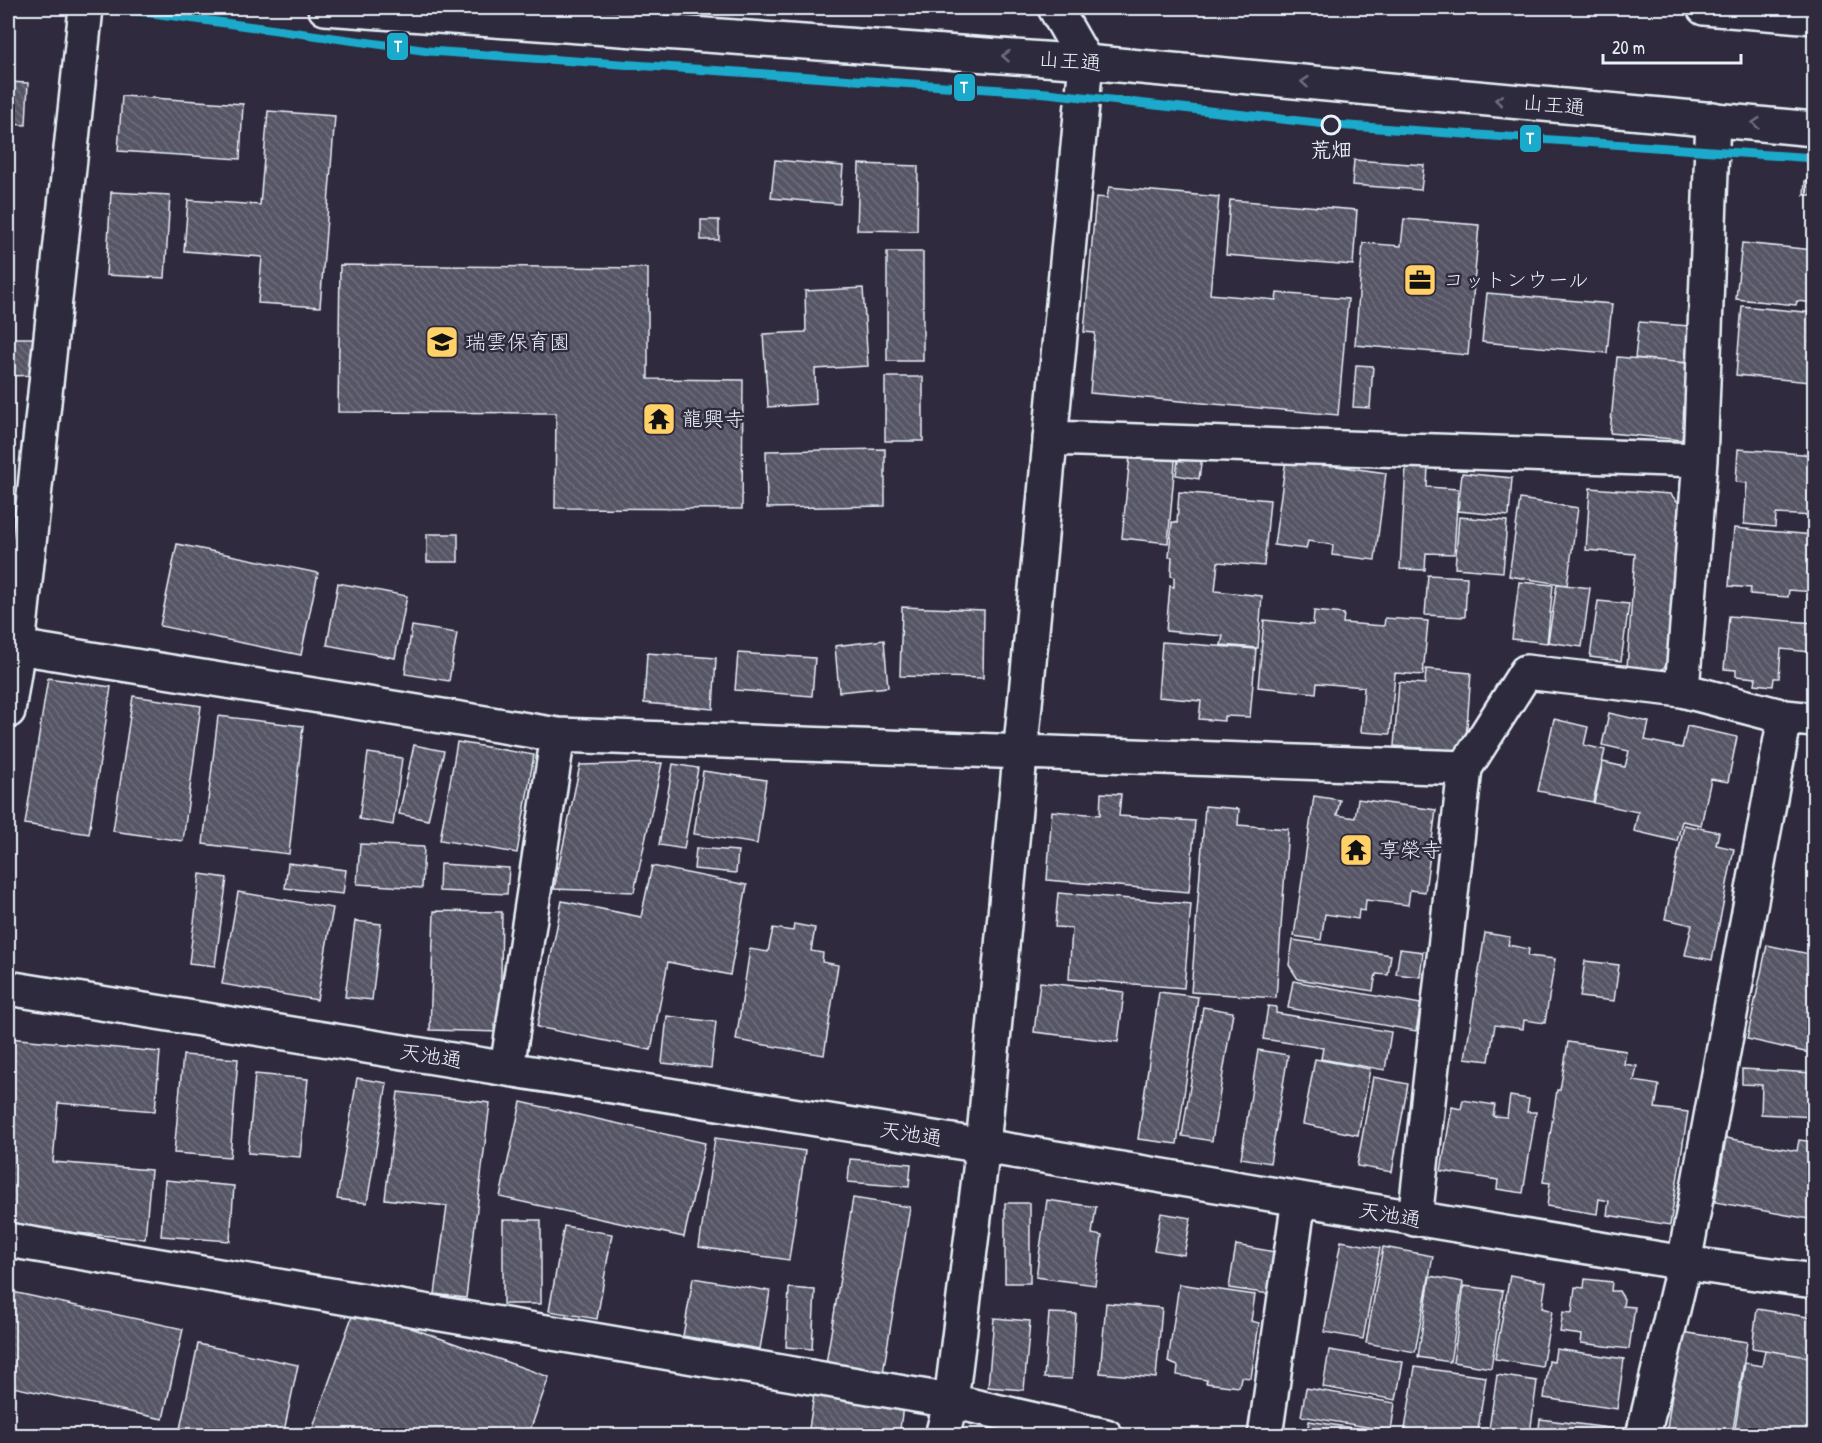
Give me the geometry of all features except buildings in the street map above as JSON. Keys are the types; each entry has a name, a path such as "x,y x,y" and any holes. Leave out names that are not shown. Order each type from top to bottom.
{"street":[{"path":"8,711 18,647 86,8"},
{"name":"山王通","path":"325,8 1086,62 1815,129"},
{"path":"942,1436 951,1401 983,1146 1086,62 1055,8"},
{"path":"1704,8 1815,17"},
{"path":"1682,690 1700,460 1713,119"},
{"path":"1050,438 1700,460"},
{"path":"18,647 558,735 1465,768"},
{"path":"1415,1219 1465,768 1526,672 1682,690 1800,719 1684,1263 1643,1436"},
{"path":"507,1068 558,735"},
{"name":"天池通","path":"8,988 983,1146 1684,1263 1815,1281"},
{"path":"1265,1436 1299,1198"},
{"path":"8,1240 951,1401 1106,1436"}],"transit line":[{"name":"T","path":"116,8 429,51 1047,93 1335,125 1814,158"}],"place":[{"name":"荒畑","path":"1331,125"},
{"name":"コットンウール","path":"1420,280"},
{"name":"瑞雲保育園","path":"442,342"},
{"name":"龍興寺","path":"659,419"},
{"name":"享榮寺","path":"1356,850"}]}
